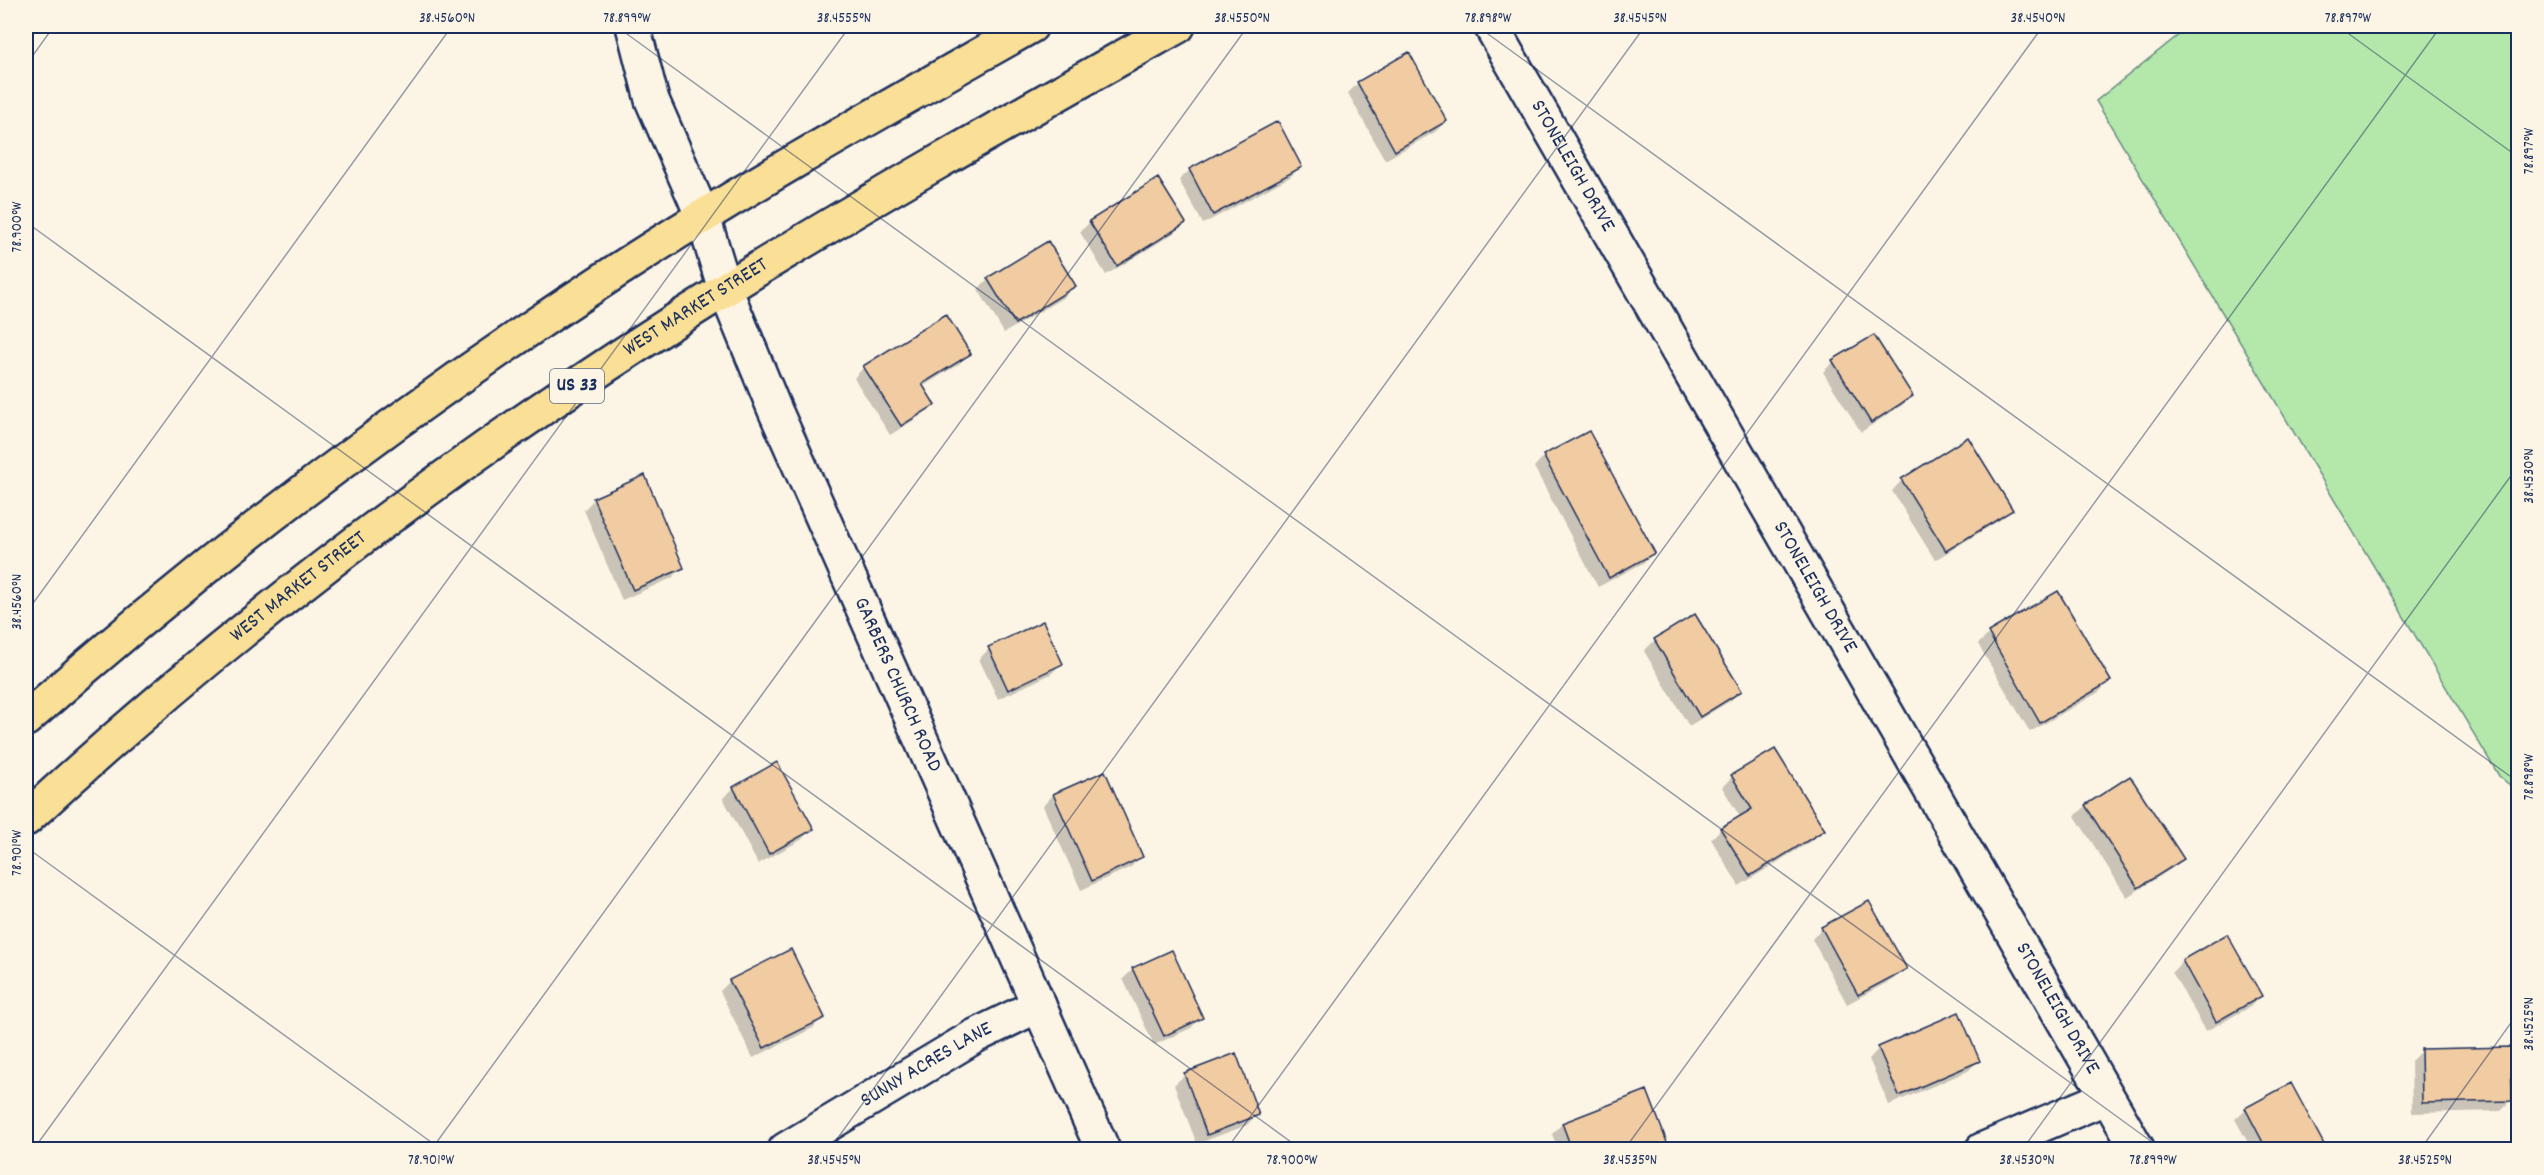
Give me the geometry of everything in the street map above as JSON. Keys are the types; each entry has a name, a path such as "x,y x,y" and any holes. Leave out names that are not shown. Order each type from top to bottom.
{"main road":[{"path":"26,719 143,619 320,478 428,399 618,270 703,217 1031,26"},
{"name":"WEST MARKET STREET","path":"26,819 154,706 362,540 465,463 725,289 910,178 1178,26"}],"street":[{"name":"GARBERS CHURCH ROAD","path":"633,26 652,100 703,217 725,289 774,408 1103,1149"},
{"name":"STONELEIGH DRIVE","path":"1491,26 2138,1149"},
{"name":"SUNNY ACRES LANE","path":"785,1149 975,1036 1039,1005"},
{"path":"1982,1149 2107,1097"}],"green space":[{"path":"2190,26 2518,26 2518,792 2499,776 2096,101"}],"building":[{"path":"1409,52 1447,121 1395,151 1357,82"},
{"path":"1278,121 1302,167 1213,215 1189,169"},
{"path":"1158,178 1186,223 1117,266 1089,221"},
{"path":"1048,241 1076,286 1015,324 987,278"},
{"path":"946,314 971,354 922,384 935,405 901,426 863,366"},
{"path":"1874,335 1913,396 1871,423 1832,360"},
{"path":"1589,431 1655,553 1609,578 1543,455"},
{"path":"1968,437 2013,510 1946,551 1901,479"},
{"path":"645,475 684,568 633,590 593,498"},
{"path":"2058,591 2111,681 2040,723 1988,632"},
{"path":"1695,614 1742,691 1700,717 1654,639"},
{"path":"1043,621 1063,664 1008,690 988,647"},
{"path":"1775,749 1825,830 1750,876 1720,828 1752,809 1731,775"},
{"path":"777,762 814,829 769,854 733,787"},
{"path":"1105,771 1143,857 1092,881 1053,794"},
{"path":"2130,776 2184,859 2138,888 2085,805"},
{"path":"1869,901 1907,969 1858,995 1821,927"},
{"path":"2227,934 2262,996 2216,1022 2182,960"},
{"path":"791,949 825,1018 764,1048 729,980"},
{"path":"1172,950 1203,1018 1164,1036 1132,968"},
{"path":"1959,1012 1980,1061 1899,1096 1878,1047"},
{"path":"2511,1047 2512,1101 2422,1103 2421,1049"},
{"path":"1236,1053 1259,1115 1207,1135 1184,1073"},
{"path":"2291,1083 2327,1150 2267,1150 2245,1108"},
{"path":"1647,1090 1670,1150 1572,1150 1562,1123"}]}
